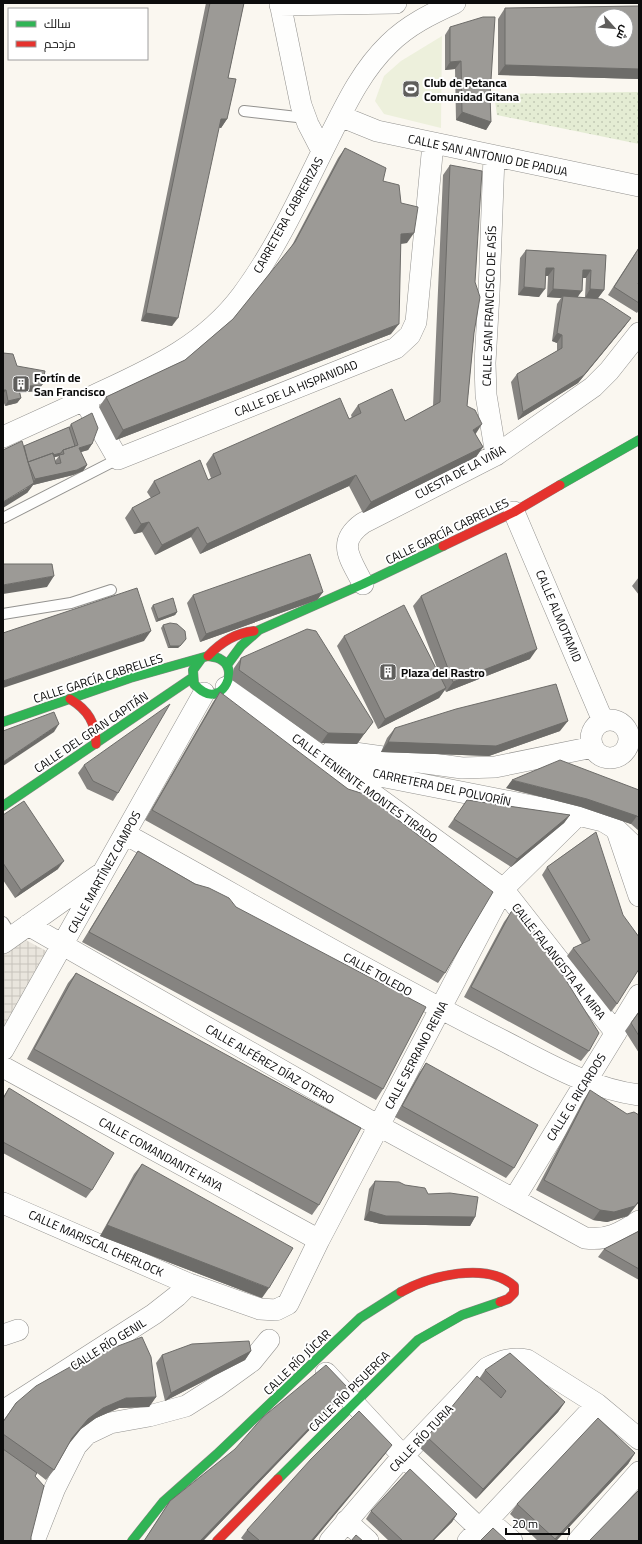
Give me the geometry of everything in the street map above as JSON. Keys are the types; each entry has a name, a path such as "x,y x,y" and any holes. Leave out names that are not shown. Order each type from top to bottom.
{"main road":[{"name":"CALLE GARCÍA CABRELLES","path":"227,665 241,646 259,630 362,584 514,512 639,440"},
{"name":"CALLE GARCÍA CABRELLES","path":"3,722 130,678 205,658 230,636 244,631 259,630"},
{"path":"216,657 227,665 230,672 230,680 226,687 220,692 212,694 198,686 192,671 196,664 205,658 216,657"},
{"name":"CALLE DEL GRAN CAPITÁN","path":"3,806 96,744 198,686"},
{"path":"70,699 80,704 89,712 97,733 96,744"},
{"name":"CALLE RÍO JÚCAR","path":"132,1541 164,1502 217,1454 360,1318 382,1302 408,1287 431,1279 468,1273 479,1273 498,1277 509,1281 514,1286"},
{"name":"CALLE RÍO PISUERGA","path":"220,1540 418,1340 462,1315 508,1299 514,1293 514,1286"}],"street":[{"path":"322,151 306,118 297,87 280,4 396,3"},
{"name":"CARRETERA CABRERIZAS","path":"3,438 154,368 182,352 217,322 242,295 261,266 280,233 359,80 372,61 389,44 424,18 455,3"},
{"name":"CALLE SAN ANTONIO DE PADUA","path":"340,116 377,131 433,144 639,186"},
{"name":"CALLE DE LA HISPANIDAD","path":"118,459 396,348 410,336 416,322 433,144"},
{"name":"CALLE SAN FRANCISCO DE ASÍS","path":"494,156 485,363 486,395 496,455"},
{"name":"CUESTA DE LA VIÑA","path":"362,584 346,550 352,531 363,523 496,455 593,387 609,371 639,333"},
{"path":"84,400 118,459"},
{"name":"CALLE ALMOTAMID","path":"514,512 603,721"},
{"name":"CALLE MARTÍNEZ CAMPOS","path":"3,1050 125,834 198,686"},
{"name":"CALLE TENIENTE MONTES TIRADO","path":"226,687 503,889"},
{"path":"614,720 633,724 625,751 630,757 602,756 593,747 592,735 594,729 603,721 614,720"},
{"path":"309,747 462,768 495,767 593,747"},
{"name":"CARRETERA DEL POLVORÍN","path":"309,747 353,767 385,777 603,821 616,829 639,851"},
{"name":"CALLE SERRANO REINA","path":"276,1310 288,1304 319,1240 503,889 578,815"},
{"path":"616,829 639,896"},
{"name":"CALLE TOLEDO","path":"125,834 440,1008 586,1082 621,1093 639,1095"},
{"path":"12,932 104,871"},
{"name":"CALLE FALANGISTA AL MIRA","path":"503,889 616,1033"},
{"name":"CALLE ALFÉREZ DÍAZ OTERO","path":"12,932 62,946 379,1126 585,1238 599,1240 620,1234 639,1221"},
{"name":"CALLE G. RICARDOS","path":"514,1199 639,995"},
{"name":"CALLE COMANDANTE HAYA","path":"3,1066 319,1240"},
{"name":"CALLE MARISCAL CHERLOCK","path":"3,1203 189,1284 260,1308 276,1310"},
{"name":"CALLE RÍO GENIL","path":"3,1411 136,1326 177,1296 189,1284"},
{"path":"34,1541 55,1488 76,1446 87,1434 110,1423 149,1416 186,1406 216,1387 252,1360 269,1340"},
{"name":"CALLE RÍO TURIA","path":"330,1541 403,1456 487,1368 514,1357 526,1360 597,1404"},
{"path":"315,1361 353,1404 403,1456 479,1530 512,1541"},
{"path":"479,1530 597,1404 639,1439"},
{"path":"578,1541 639,1472"},
{"path":"346,1521 368,1541"}],"lane":[{"path":"244,111 306,118"},
{"name":"CALLE DE LA HISPANIDAD","path":"3,518 118,459"},
{"path":"3,614 71,603 111,590"}],"green space":[{"name":"Club de Petanca Comunidad Gitana","path":"442,36 441,128 384,114 375,101 384,76 401,61"},
{"path":"639,92 639,144 497,115 494,94"}],"shaded area":[{"path":"20,937 52,954 3,1038 3,950"}],"building":[{"path":"210,3 244,3 228,78 236,79 227,119 221,119 178,318 146,313"},
{"path":"639,6 639,69 505,65 505,8"},
{"path":"483,17 495,17 490,96 491,122 462,112 461,61 450,62 450,27"},
{"path":"345,148 386,168 383,181 399,185 401,203 418,207 414,233 401,234 399,324 123,430 106,397 185,360 233,319 295,242"},
{"path":"450,165 482,171 475,282 480,297 474,333 467,406 475,410 482,424 473,430 483,447 371,502 356,475 207,544 198,527 162,545 149,522 141,524 132,508 160,493 154,481 200,460 208,480 221,474 213,454 340,398 349,419 361,413 358,405 392,389 405,421 440,402"},
{"path":"639,248 638,284 639,303 614,287"},
{"path":"526,250 606,255 604,290 590,289 591,270 583,270 582,291 553,289 554,268 546,268 545,289 524,287"},
{"path":"563,296 602,299 631,318 584,375 523,412 517,374 562,348 562,335 557,333"},
{"name":"Fortín de San Francisco","path":"3,353 13,354 17,366 45,371 42,385 18,387 21,398 8,401 6,390 3,390"},
{"path":"92,413 98,428 92,444 79,448 87,465 77,470 35,479 28,462 53,453 56,464 61,463 59,455 64,454 63,450 78,445 71,424"},
{"path":"69,427 75,446 63,450 61,453 53,455 53,453 28,462 24,446"},
{"path":"22,441 34,483 3,502 3,450"},
{"path":"506,553 537,649 453,682 421,596"},
{"path":"310,554 323,592 206,634 193,595"},
{"path":"3,564 52,564 54,576 3,585"},
{"path":"137,588 151,631 3,681 3,633"},
{"path":"173,598 177,612 158,619 153,605"},
{"name":"Plaza del Rastro","path":"404,605 446,688 385,719 344,636"},
{"path":"170,623 177,624 185,631 186,639 180,646 170,646 163,625"},
{"path":"307,629 316,631 373,722 364,734 328,733 239,670 241,658"},
{"path":"556,684 568,721 496,746 388,742 395,728 456,709"},
{"path":"220,692 348,789 364,794 493,892 445,973 152,810"},
{"path":"170,704 118,793 93,781 84,765"},
{"path":"54,712 59,724 3,762 3,731"},
{"path":"560,760 639,790 639,818 587,799 512,780"},
{"path":"467,800 570,815 517,859 454,819"},
{"path":"24,801 64,861 21,890 3,863 3,815"},
{"path":"596,832 623,915 639,937 639,969 617,1004 573,948 590,940 547,867"},
{"path":"138,851 195,884 209,888 229,898 236,907 426,1007 383,1089 89,932"},
{"path":"520,907 599,1033 589,1051 471,987 511,912"},
{"path":"76,973 361,1128 319,1205 34,1049"},
{"path":"639,1012 639,1036 631,1023"},
{"path":"426,1063 538,1125 514,1168 402,1106"},
{"path":"9,1088 114,1153 92,1190 3,1142 3,1099"},
{"path":"590,1090 627,1114 634,1112 639,1115 639,1201 635,1206 614,1212 600,1210 544,1180"},
{"path":"142,1164 293,1248 269,1288 107,1225"},
{"path":"375,1181 399,1182 405,1185 425,1188 428,1194 450,1193 478,1197 475,1217 386,1216 369,1211"},
{"path":"639,1231 639,1269 604,1249"},
{"path":"142,1337 151,1357 156,1397 126,1398 103,1408 88,1419 72,1438 54,1470 3,1434 3,1422 16,1403 36,1386 86,1358"},
{"path":"249,1341 251,1351 171,1393 162,1355 192,1344"},
{"path":"510,1353 565,1402 483,1489 427,1437 477,1376 501,1398 506,1391 485,1370"},
{"path":"326,1365 348,1388 200,1541 144,1541 170,1501 235,1449 263,1417"},
{"path":"359,1411 392,1445 311,1541 260,1541 247,1530 311,1459"},
{"path":"598,1418 635,1453 555,1539 517,1504"},
{"path":"3,1449 37,1473 35,1476 44,1486 31,1541 3,1541"},
{"path":"410,1469 457,1514 432,1541 403,1541 371,1511"},
{"path":"639,1490 639,1541 589,1541"},
{"path":"493,1528 507,1541 480,1541"},
{"path":"356,1535 363,1541 351,1541"}],"traffic: fast":[{"path":"560,485 639,440"},
{"path":"227,665 241,646 259,630 363,584 443,546"},
{"path":"3,722 130,678 208,656 220,659 226,664 229,670 227,683 223,689 217,693 211,694 204,692 194,684 193,670 201,659"},
{"path":"3,806 192,678"},
{"path":"132,1541 163,1502 217,1454 360,1318 401,1292"},
{"path":"278,1479 418,1340 462,1315 500,1302"}],"traffic: jam":[{"path":"443,546 514,512 560,485"},
{"path":"208,656 218,646 229,639 254,631"},
{"path":"70,699 82,708 93,723 96,744"},
{"path":"401,1292 413,1286 442,1276 474,1273 489,1274 502,1278 514,1286 514,1293 508,1299 500,1302"},
{"path":"217,1541 278,1479"}],"place":[{"name":"Club de Petanca Comunidad Gitana","path":"411,89"},
{"name":"Fortín de San Francisco","path":"21,384"},
{"name":"Plaza del Rastro","path":"388,672"}]}
